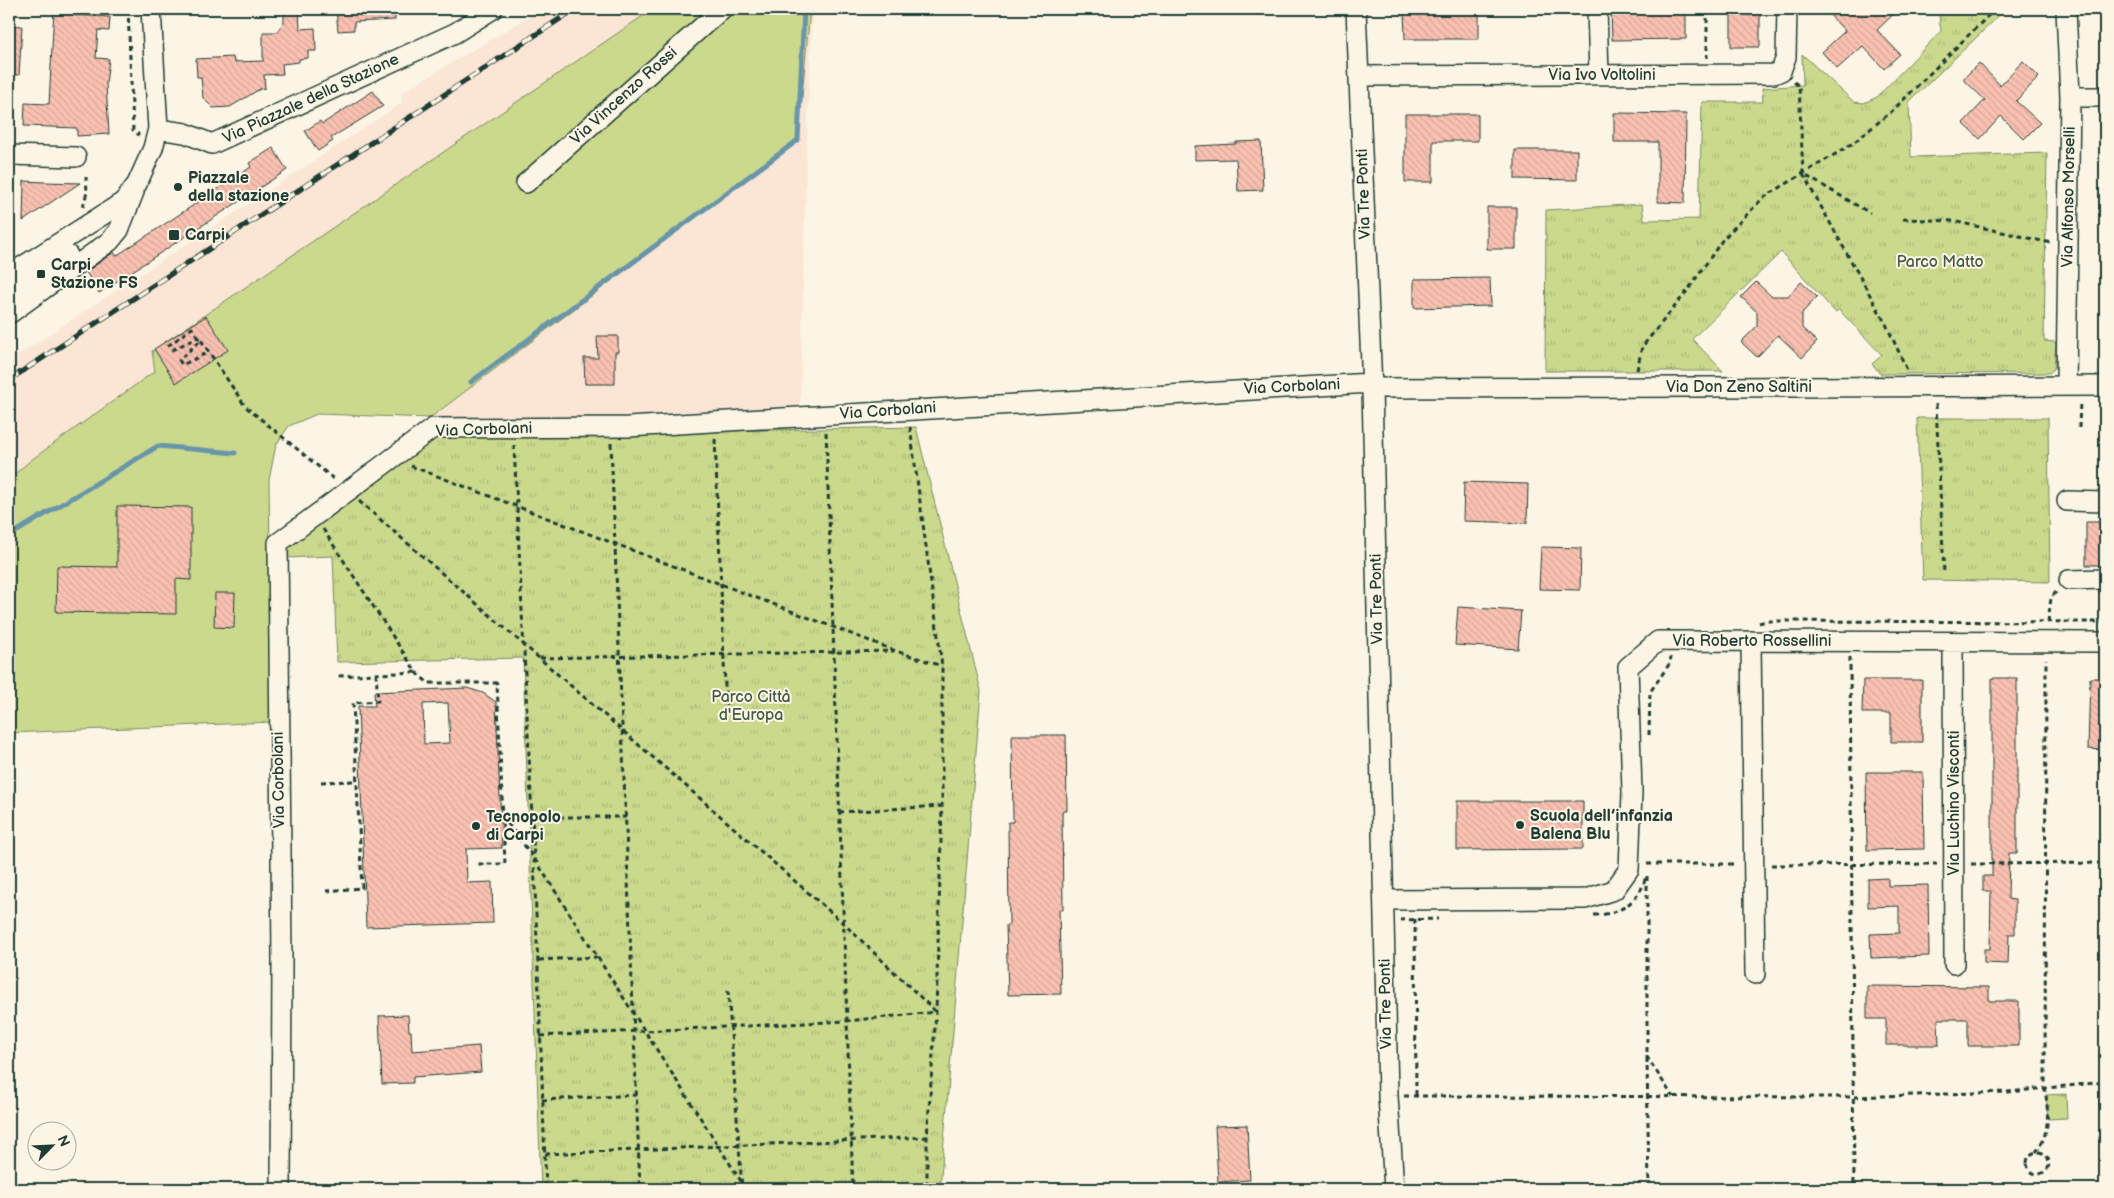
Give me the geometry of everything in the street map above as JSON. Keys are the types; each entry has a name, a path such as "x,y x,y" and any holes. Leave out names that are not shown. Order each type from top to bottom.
{"street":[{"path":"9,314 110,241 119,230 137,184 154,148 158,129 151,9"},
{"name":"Via Piazzale della Stazione","path":"158,129 185,133 212,144 455,33 493,9"},
{"name":"Via Vincenzo Rossi","path":"526,183 722,9"},
{"name":"Via Tre Ponti","path":"1356,9 1372,386 1388,1096 1394,1189"},
{"path":"1597,9 1598,75"},
{"path":"1781,71 1786,57 1787,9"},
{"name":"Via Alfonso Morselli","path":"2066,9 2070,97 2068,248 2073,386"},
{"name":"Via Ivo Voltolini","path":"1359,76 1774,74 1781,71"},
{"path":"2070,97 2105,97"},
{"path":"9,155 76,157"},
{"path":"9,295 101,233 110,224 123,202 137,184"},
{"path":"9,275 123,202"},
{"name":"Via Don Zeno Saltini","path":"1372,386 2105,386"},
{"name":"Via Corbolani","path":"282,1189 278,543 347,490 433,428 628,428 1372,386"},
{"path":"2066,501 2105,502"},
{"path":"2066,582 2105,579"},
{"path":"1754,632 1756,974"},
{"name":"Via Roberto Rossellini","path":"1384,900 1584,899 1614,890 1629,869 1632,792 1628,667 1658,641 1754,632 1850,641 2105,642"},
{"name":"Via Luchino Visconti","path":"1954,642 1954,964"}],"path":[{"path":"128,9 133,130 154,148"},
{"path":"1707,9 1707,74"},
{"path":"1633,387 1642,347 1688,290 1724,239 1763,198 1852,144 1891,112 1994,9"},
{"path":"1781,71 1799,86 1802,174 1886,324 1913,386"},
{"path":"1802,174 1870,213"},
{"path":"82,210 88,192 86,177"},
{"path":"1903,219 1953,221 2068,248"},
{"path":"199,339 172,350 169,345 192,328 245,406 347,490 622,730 843,924 936,1012"},
{"path":"199,339 179,360 182,365 209,352"},
{"path":"1936,386 1944,573"},
{"path":"2073,386 2079,428"},
{"path":"910,424 942,666 942,806 936,1012 928,1137 927,1189"},
{"path":"826,429 853,1189"},
{"path":"715,436 726,711"},
{"path":"514,439 539,960 546,1189"},
{"path":"610,439 640,1189"},
{"path":"391,458 832,627 942,666"},
{"path":"314,516 416,672 428,682 497,683 504,864 477,864"},
{"path":"2036,1152 2044,1154 2048,1159 2046,1170 2040,1174 2033,1173 2026,1165 2028,1158 2036,1152 2044,1140 2048,1124 2046,1088 2046,642 2051,598 2066,582"},
{"path":"1754,632 1766,621 2105,622"},
{"path":"1649,740 1650,692 1670,664 1671,641"},
{"path":"1850,641 1854,1189"},
{"path":"539,658 896,651"},
{"path":"338,676 416,672"},
{"path":"326,891 362,888 353,703 378,701 376,674"},
{"path":"321,782 356,781"},
{"path":"839,812 942,806"},
{"path":"502,816 534,858 742,1183 744,1189"},
{"path":"532,817 626,817"},
{"path":"1648,854 1646,1057 1649,1189"},
{"path":"2046,863 2105,863"},
{"path":"1587,916 1606,915 1620,911 1631,903 1644,884 1647,871"},
{"path":"1384,920 1444,919"},
{"path":"1415,920 1416,1096"},
{"path":"539,960 598,957"},
{"path":"728,990 742,1183"},
{"path":"540,1036 847,1021 936,1012"},
{"path":"1646,1057 1673,1097"},
{"path":"1388,1096 1852,1097 2008,1092 2105,1082"},
{"path":"542,1100 637,1095"},
{"path":"545,1154 852,1142 928,1137"}],"shaded area":[{"path":"542,9 812,9 800,415 525,419 317,414 289,426 276,445 269,480 278,722 9,733 9,361 402,103 401,93"}],"green space":[{"path":"653,9 810,9 798,140 430,418 317,414 289,426 276,445 269,480 272,722 9,733 9,479 31,460 155,371 152,351"},
{"name":"Parco Matto","path":"1938,9 2010,9 2005,10 1909,102 1911,157 2047,153 2044,341 2056,342 2054,369 2049,373 1881,374 1872,364 1882,355 1839,310 1835,312 1781,252 1692,339 1723,371 1545,371 1546,210 1642,204 1644,220 1699,219 1702,102 1763,102 1762,88 1803,85 1802,54 1854,102 1864,103 1877,97 1941,31"},
{"path":"1917,418 2048,418 2050,582 1923,580"},
{"name":"Parco Città d'Europa","path":"916,427 981,691 940,1189 541,1189 523,658 337,662 333,556 285,558 285,542 431,437"},
{"path":"2066,1094 2067,1118 2048,1119 2046,1095"}],"building":[{"path":"54,9 72,9 72,15 110,17 109,31 98,30 96,58 109,59 106,84 109,134 77,136 77,128 24,126 25,103 49,104"},
{"path":"287,9 299,9 300,29 315,28 316,51 308,51 308,58 299,59 299,62 282,64 283,74 264,75 265,88 260,89 230,107 213,108 203,98 201,77 197,77 196,59 233,57 234,62 263,61 263,32 278,32 284,21 284,11 287,11"},
{"path":"336,9 395,9 395,20 354,22 354,30 338,31"},
{"path":"1404,9 1479,9 1479,39 1405,39"},
{"path":"1686,9 1686,39 1612,40 1611,10"},
{"path":"1731,9 1760,9 1760,47 1731,47"},
{"path":"1824,9 1899,9 1877,30 1900,54 1884,69 1863,46 1837,69 1822,52 1845,31"},
{"path":"9,25 22,26 19,75 9,75"},
{"path":"2023,61 2039,77 2016,101 2040,123 2024,139 2001,116 1980,139 1963,123 1985,100 1963,79 1979,63 2000,85"},
{"path":"373,91 383,106 331,138 333,141 318,151 305,131 320,121 322,124"},
{"path":"1614,113 1686,114 1685,203 1658,202 1658,142 1614,142"},
{"path":"1405,114 1478,114 1478,141 1433,141 1433,182 1405,182"},
{"path":"1261,141 1263,190 1238,191 1236,159 1195,160 1195,146"},
{"path":"273,148 287,170 99,293 86,272 114,252 116,256 215,191 251,167 249,163"},
{"path":"1515,150 1577,150 1577,180 1515,179"},
{"path":"24,181 44,182 80,183 23,221"},
{"path":"1487,207 1516,207 1516,249 1487,249"},
{"path":"1490,278 1491,306 1414,308 1414,279"},
{"path":"1756,282 1771,296 1788,296 1801,282 1817,297 1802,313 1802,328 1817,342 1802,358 1778,335 1757,357 1741,342 1757,326 1757,312 1741,297"},
{"path":"206,316 228,350 176,383 154,349"},
{"path":"597,336 618,336 618,352 615,352 615,384 585,384 584,358 598,358"},
{"path":"1464,482 1528,484 1527,523 1463,521"},
{"path":"117,506 191,507 191,580 176,579 176,614 56,612 57,566 117,567"},
{"path":"2086,522 2100,522 2100,540 2105,540 2105,565 2086,565"},
{"path":"1541,547 1581,548 1580,590 1539,589"},
{"path":"215,593 235,593 234,628 214,627"},
{"path":"1458,607 1521,611 1518,649 1455,645"},
{"path":"1992,678 2017,678 2017,853 2009,853 2008,899 2015,900 2015,934 2009,934 2008,964 1984,963 1984,949 1990,949 1991,891 1983,891 1983,876 1992,876"},
{"path":"2090,678 2105,678 2105,750 2088,749"},
{"path":"1863,680 1922,680 1922,742 1891,742 1891,713 1862,713"},
{"name":"Tecnopolo di Carpi","path":"467,688 483,693 496,702 502,848 466,849 467,883 492,882 493,923 366,927 358,706 375,706 374,692","holes":["448,703 450,743 424,744 423,704"]},
{"path":"1012,735 1066,735 1067,811 1062,811 1063,910 1059,910 1061,994 1008,995 1006,925 1009,925 1008,822 1013,822"},
{"path":"1866,772 1923,772 1924,849 1867,850"},
{"name":"Scuola dell’infanzia Balena Blu","path":"1457,801 1583,801 1583,849 1457,850"},
{"path":"1888,878 1888,886 1928,885 1929,956 1871,958 1870,934 1899,933 1899,906 1868,907 1868,879"},
{"path":"1867,986 1989,987 1989,1001 2019,1001 2019,1046 1968,1046 1968,1019 1938,1019 1939,1045 1886,1045 1886,1019 1867,1019"},
{"path":"408,1015 412,1051 479,1046 481,1072 413,1077 413,1083 382,1084 379,1016"},
{"path":"1247,1125 1250,1180 1218,1182 1215,1126"}],"waterway":[{"path":"471,382 798,140 804,9"},
{"path":"9,536 158,446 235,453"}],"railway":[{"path":"9,380 575,9"}],"place":[{"name":"Piazzale della stazione","path":"178,187"},
{"name":"Carpi","path":"174,235"},
{"name":"Carpi Stazione FS","path":"41,274"},
{"name":"Scuola dell’infanzia Balena Blu","path":"1520,825"},
{"name":"Tecnopolo di Carpi","path":"476,826"}]}
